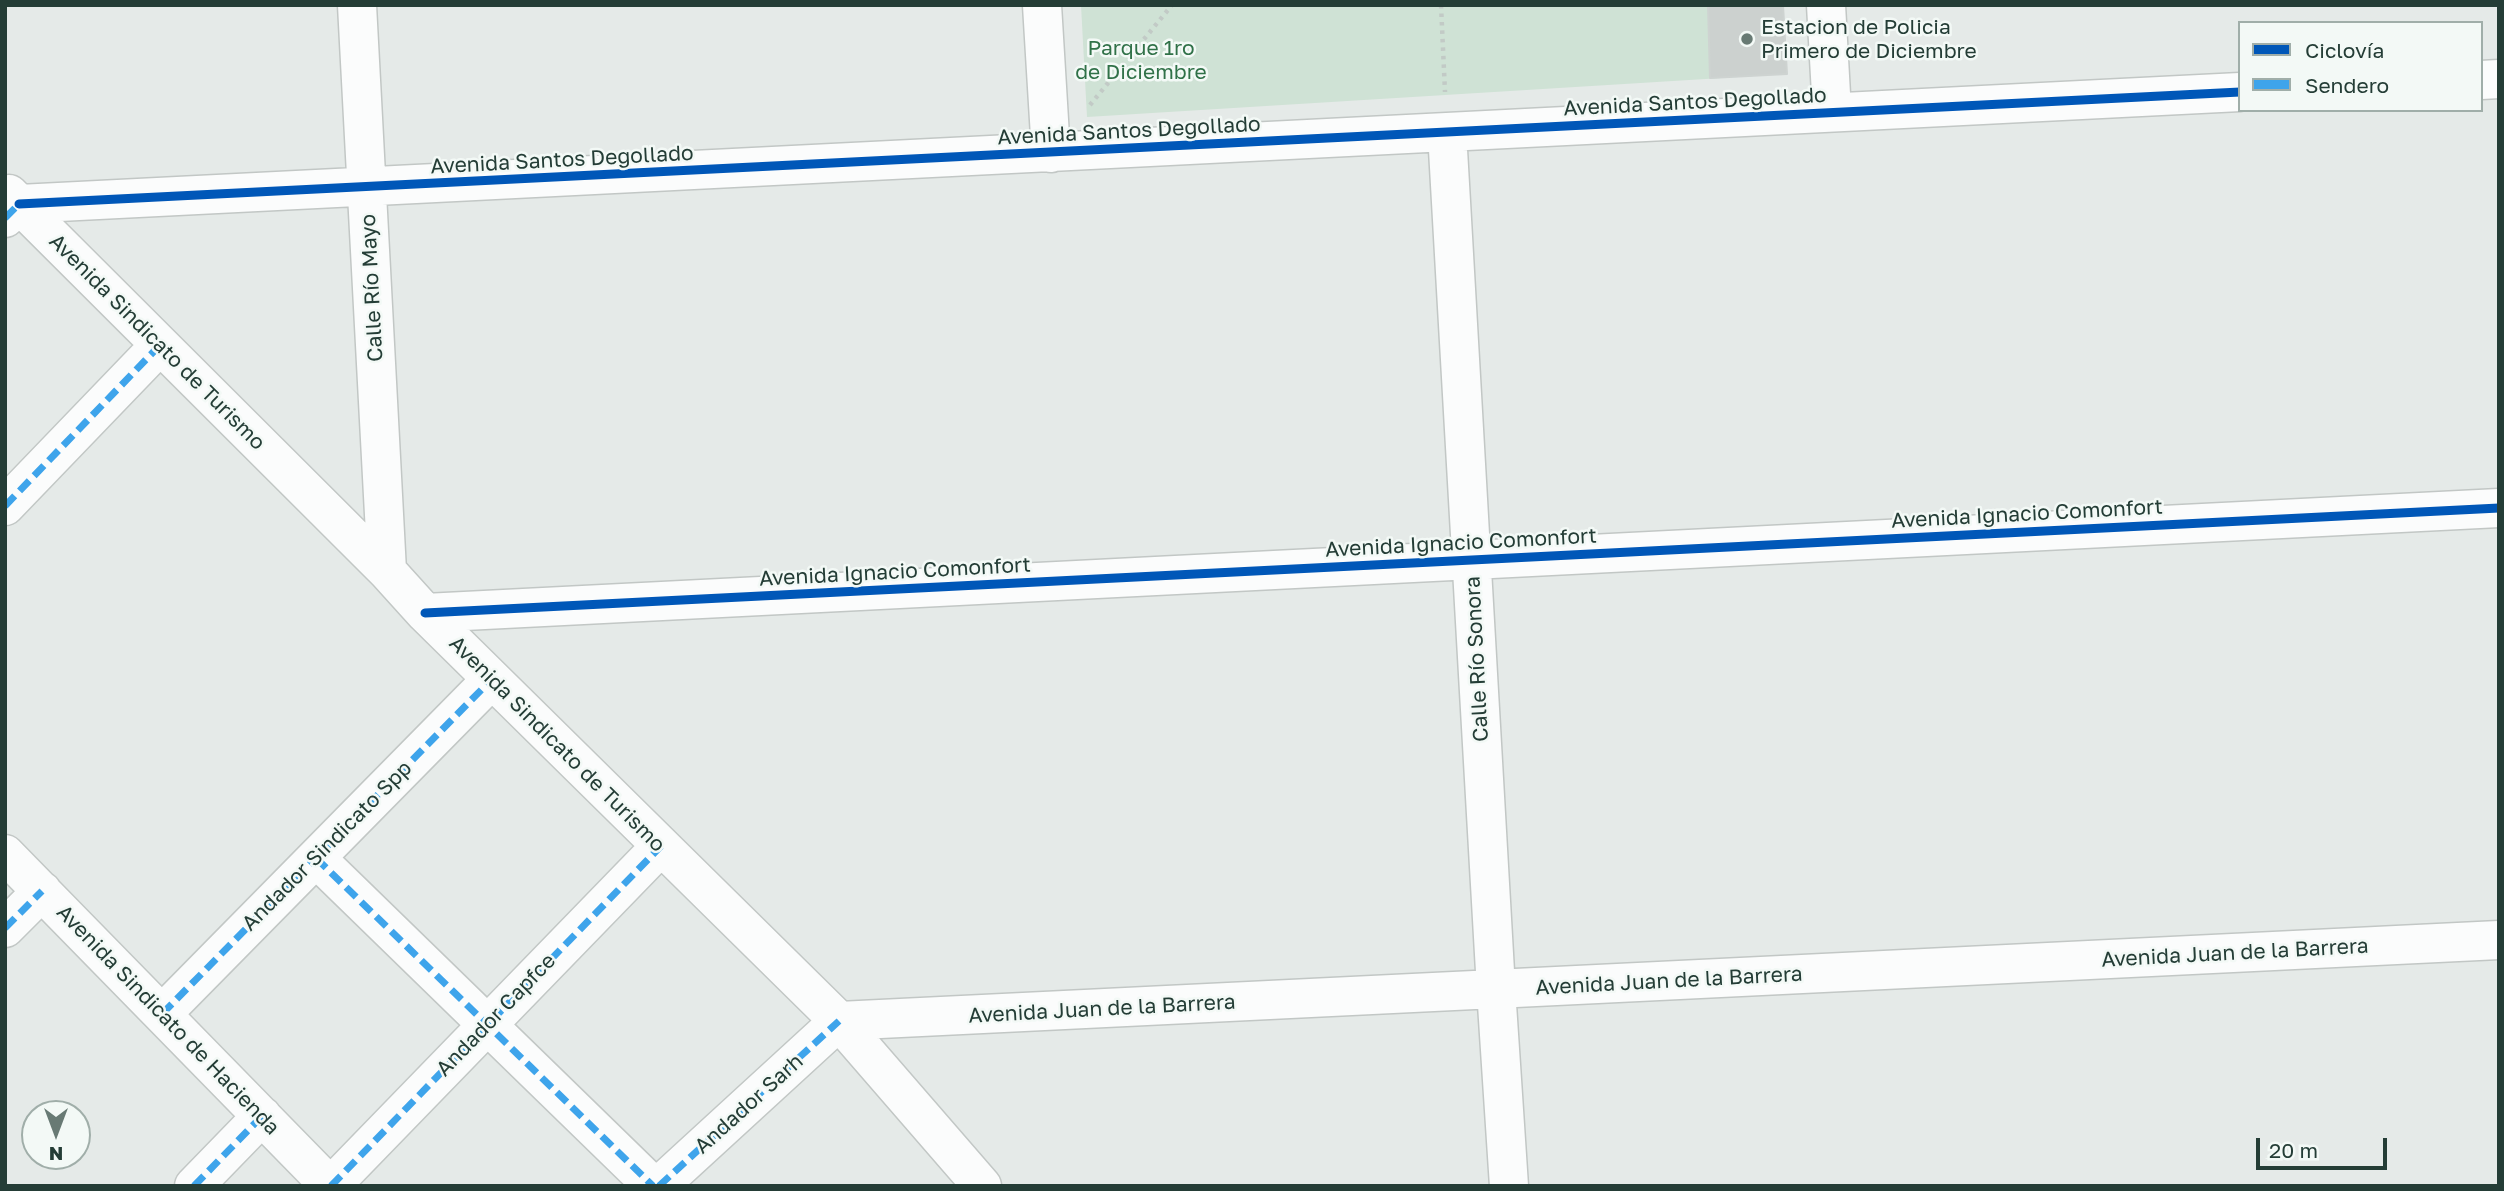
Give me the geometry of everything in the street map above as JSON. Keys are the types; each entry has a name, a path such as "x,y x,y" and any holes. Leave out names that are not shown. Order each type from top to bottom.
{"street":[{"name":"Calle Río Mayo","path":"357,5 387,571"},
{"path":"1042,5 1051,153"},
{"path":"1826,5 1832,112"},
{"name":"Avenida Santos Degollado","path":"10,204 2238,92"},
{"name":"Calle Río Sonora","path":"1447,132 1509,1186"},
{"name":"Avenida Sindicato de Turismo","path":"10,204 160,345 387,571 425,613 839,1021 982,1186"},
{"path":"5,506 160,345"},
{"name":"Avenida Ignacio Comonfort","path":"425,613 2499,508"},
{"name":"Andador Sindicato Spp","path":"162,1014 492,679"},
{"name":"Andador Capfce","path":"330,1186 661,846"},
{"name":"Avenida Sindicato de Hacienda","path":"5,854 330,1186"},
{"path":"316,858 656,1186"},
{"path":"5,928 41,891"},
{"name":"Avenida Juan de la Barrera","path":"839,1021 2499,940"},
{"name":"Andador Sarh","path":"656,1186 839,1021"},
{"path":"194,1186 262,1116"}],"path":[{"path":"1051,153 1172,5"},
{"path":"1441,5 1447,132"}],"green space":[{"name":"Parque 1ro de Diciembre","path":"1081,5 1783,5 1787,74 1087,117"}],"building":[{"name":"Estacion de Policia Primero de Diciembre","path":"1708,5 1783,5 1787,74 1710,78"}],"marked path":[{"path":"5,218 19,204"},
{"path":"5,506 160,345"},
{"path":"162,1014 492,679"},
{"path":"331,1186 661,846"},
{"path":"316,858 653,1186"},
{"path":"5,928 42,891"},
{"path":"659,1186 839,1021"},
{"path":"194,1186 262,1116"}],"cycle path":[{"path":"19,204 2238,92"},
{"path":"425,613 2499,508"}],"place":[{"name":"Estacion de Policia Primero de Diciembre","path":"1747,39"}]}
